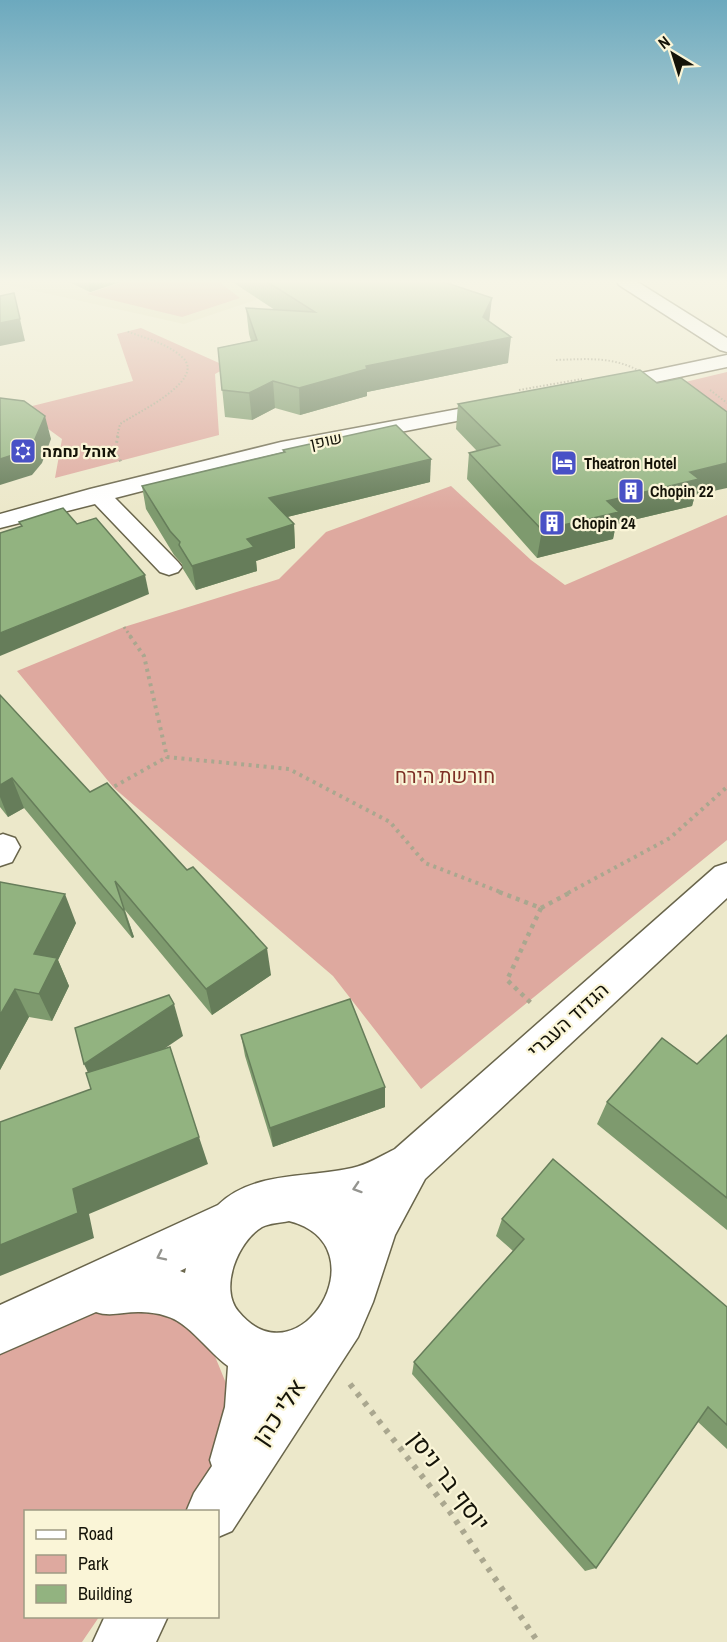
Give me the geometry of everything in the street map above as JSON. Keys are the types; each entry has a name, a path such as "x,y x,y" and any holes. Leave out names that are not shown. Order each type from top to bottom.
{"street":[{"path":"591,390 727,361"},
{"name":"שופן","path":"0,520 281,449 525,402"},
{"path":"98,494 169,567"},
{"name":"הגדוד העברי","path":"233,1222 254,1206 353,1190 380,1180 410,1164 727,877"},
{"name":"הגדוד העברי","path":"341,1316 376,1225 410,1164"},
{"path":"86,1292 140,1288 178,1294 235,1338 280,1358 307,1351 329,1336 341,1316 354,1259 348,1239 333,1218 312,1205 289,1199"},
{"path":"233,1222 217,1243 208,1269 208,1297 235,1338"},
{"path":"0,1330 233,1222"},
{"name":"אלי כהן","path":"214,1510 341,1316"},
{"name":"אלי כהן","path":"214,1510 239,1453 250,1407 235,1338"},
{"path":"122,1642 139,1618"}],"path":[{"path":"137,484 126,472 115,450 120,424 172,390 187,377 188,372 182,358"},
{"path":"556,360 604,359 633,365 641,371"},
{"path":"124,627 144,656 167,757"},
{"path":"106,790 167,757 289,769 390,822 425,863 541,908"},
{"path":"507,980 541,908 670,838 727,787"},
{"name":"יוסף בר ניסן","path":"341,1316 450,1512 538,1642"}],"green space":[{"path":"125,358 207,358 228,367 215,374 219,435 55,478 62,439 36,420 0,414 133,381"},
{"path":"727,372 727,438 681,383"},
{"name":"חורשת הירח","path":"451,486 531,560 565,585 727,515 727,840 421,1089 333,976 114,788 17,671 124,627 279,579 326,532"},
{"path":"168,1311 212,1349 232,1398 219,1477 191,1510 24,1510 24,1618 98,1618 82,1642 0,1642 0,1353 93,1312"}],"building":[{"path":"219,358 408,358 366,366 367,369 299,388 273,381 249,393 222,390"},
{"path":"640,370 657,383 681,378 727,412 727,463 690,472 699,479 607,501 619,512 542,530 469,453 500,445 458,404"},
{"path":"0,398 24,401 45,416 35,439 25,451 0,459"},
{"path":"396,425 431,459 269,498 294,524 247,539 254,547 192,566 179,545 180,542 170,531 142,486 285,452 283,450"},
{"path":"63,508 77,524 96,518 145,575 0,633 0,533 22,526 19,522"},
{"path":"0,695 90,792 107,783 187,870 193,867 267,948 206,989 115,881 123,910 12,778 0,785"},
{"path":"0,882 65,894 34,954 57,958 39,994 15,989 0,1015"},
{"path":"169,995 174,1004 84,1064 75,1028"},
{"path":"350,999 385,1087 270,1128 241,1035"},
{"path":"727,1035 727,1198 607,1102 662,1038 697,1064"},
{"path":"170,1047 199,1137 73,1189 78,1213 0,1245 0,1122 91,1089 86,1073"},
{"path":"553,1159 727,1307 727,1425 708,1407 596,1568 414,1362 524,1239 502,1219"}],"place":[{"name":"אוהל נחמה","path":"23,451"},
{"name":"Theatron Hotel","path":"564,463"},
{"name":"Chopin 22","path":"631,491"},
{"name":"Chopin 24","path":"552,523"}]}
